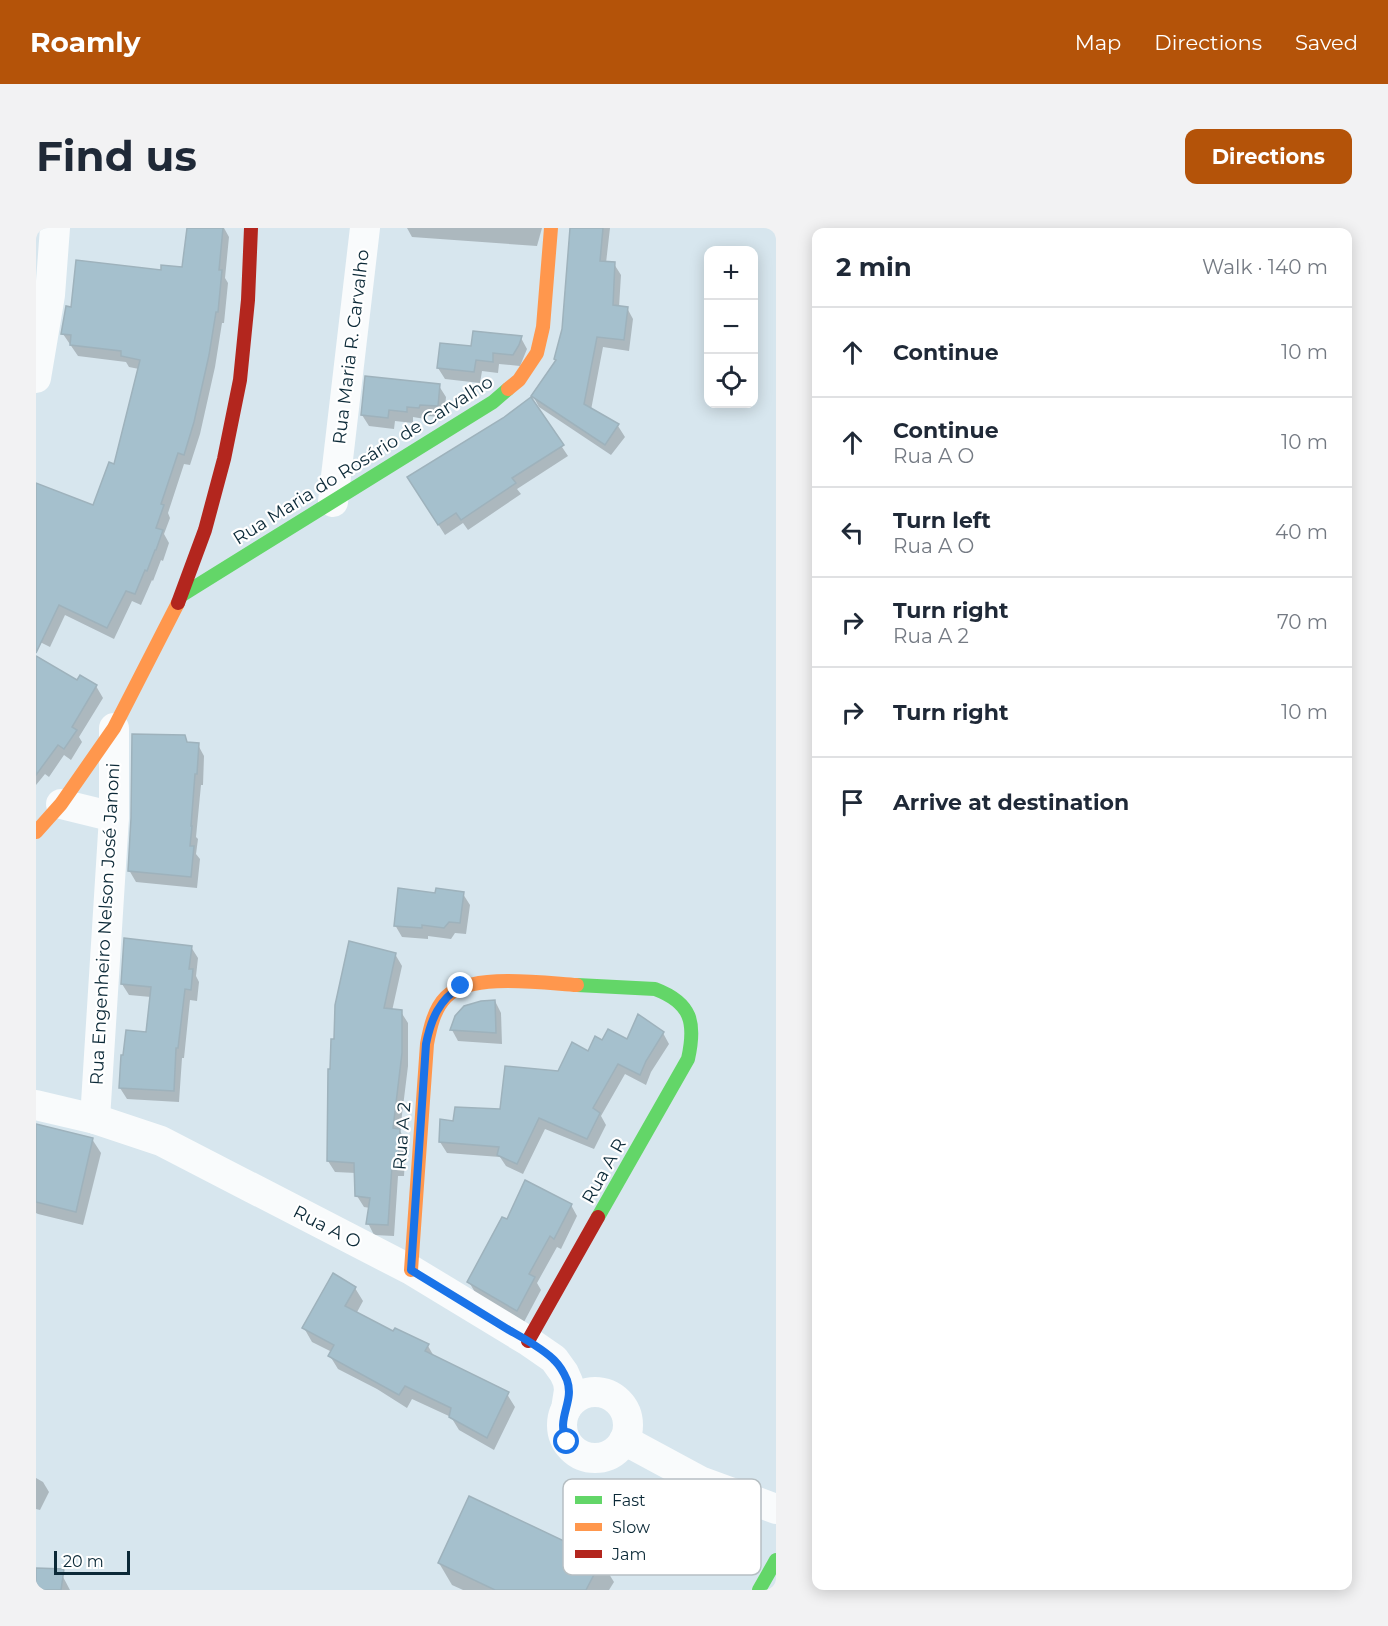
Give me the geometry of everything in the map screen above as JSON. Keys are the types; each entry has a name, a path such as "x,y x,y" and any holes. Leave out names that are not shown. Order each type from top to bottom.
{"main road":[{"name":"Rua Engenheiro Nelson José Janoni","path":"36,832 61,804 114,728 182,595 205,530 224,459 240,380 248,300 251,228"},
{"name":"Rua Maria do Rosário de Carvalho","path":"182,595 493,402 519,380 537,353 543,327 551,228"},
{"name":"Rua A 2","path":"411,1270 426,1044 438,1007 453,991 478,981 655,988 678,999 688,1013"},
{"name":"Rua A R","path":"528,1341 688,1059 692,1044 692,1027 688,1013"},
{"path":"759,1590 776,1560"}],"street":[{"path":"36,378 50,295 55,228"},
{"name":"Rua Maria R. Carvalho","path":"333,502 365,228"},
{"name":"Rua Engenheiro Nelson José Janoni","path":"95,1119 114,817 114,728"},
{"path":"61,804 114,817"},
{"name":"Rua A O","path":"36,1105 95,1119 161,1141 411,1270 554,1359 568,1382 566,1409"},
{"path":"554,1359 601,1393"},
{"path":"601,1393 619,1402 627,1420 627,1430 619,1447 605,1456 596,1458 580,1454 573,1449 563,1435 562,1426 566,1409 578,1397 601,1393"},
{"path":"624,1440 696,1479"},
{"path":"761,1503 776,1509"}],"building":[{"path":"187,228 223,228 218,312 216,312 194,422 184,455 178,453 161,504 164,505 156,528 163,530 156,550 135,594 126,591 107,628 59,605 36,653 36,483 93,505 109,462 114,464 140,360 121,356 121,351 70,345 71,335 61,334 66,306 71,307 76,260 161,270 161,265 182,267"},
{"path":"570,228 603,228 600,261 615,262 613,305 628,307 624,340 597,337 584,404 619,424 605,445 531,396 556,360 554,359 562,329"},
{"path":"473,331 522,336 513,355 493,353 493,362 476,360 474,372 437,368 440,343 471,346"},
{"path":"365,376 440,384 438,406 407,407 407,412 389,410 388,418 361,415"},
{"path":"531,397 564,445 512,478 516,483 461,520 456,513 438,525 407,477 503,418"},
{"path":"36,656 77,680 80,675 97,685 72,727 77,730 64,749 58,745 36,775"},
{"path":"132,734 185,735 187,742 199,743 191,826 190,846 194,846 191,877 128,871"},
{"path":"398,888 435,893 436,888 464,892 460,923 449,922 444,928 422,925 422,928 394,926"},
{"path":"124,938 192,946 189,969 193,969 191,990 185,989 178,1048 176,1048 174,1091 119,1088 121,1055 123,1055 126,1030 146,1032 151,987 121,984"},
{"path":"349,941 396,953 384,1008 402,1010 402,1053 393,1128 400,1129 398,1165 392,1165 388,1225 366,1224 370,1198 355,1196 354,1163 327,1161 328,1069 330,1069 331,1039 334,1039 335,1005"},
{"path":"495,1000 496,1033 450,1030 455,1016 464,1006"},
{"path":"638,1014 664,1032 640,1075 618,1064 593,1108 600,1113 587,1139 539,1118 517,1164 497,1155 499,1147 439,1142 440,1119 453,1121 455,1107 500,1109 505,1066 558,1071 572,1042 588,1051 595,1036 602,1040 608,1029 627,1039"},
{"path":"36,1124 93,1138 76,1212 36,1202"},
{"path":"525,1180 572,1204 554,1239 550,1236 529,1274 535,1277 517,1311 467,1282 502,1217 507,1219"},
{"path":"333,1273 356,1287 345,1306 393,1331 395,1328 429,1344 425,1351 509,1392 487,1438 449,1417 451,1408 405,1386 399,1395 328,1356 334,1345 302,1328"},
{"path":"469,1496 563,1541 563,1575 594,1575 586,1590 495,1590 438,1563"},
{"path":"36,1568 64,1569 61,1590 36,1590"}],"traffic: fast":[{"path":"182,595 493,402 508,389"},
{"path":"577,985 655,989 677,1001 684,1008 691,1025 688,1059 598,1217"},
{"path":"759,1590 776,1560"}],"traffic: slow":[{"path":"508,389 519,380 537,353 543,327 551,228"},
{"path":"36,832 61,804 114,728 178,603"},
{"path":"411,1270 427,1044 438,1007 457,989 472,984 527,981 577,985"}],"traffic: jam":[{"path":"178,603 205,530 224,459 240,380 248,300 251,228"},
{"path":"528,1341 598,1217"}],"route":[{"path":"461,986 438,1007 426,1044 411,1270 554,1359 568,1382 568,1398 562,1426 567,1442"}]}
